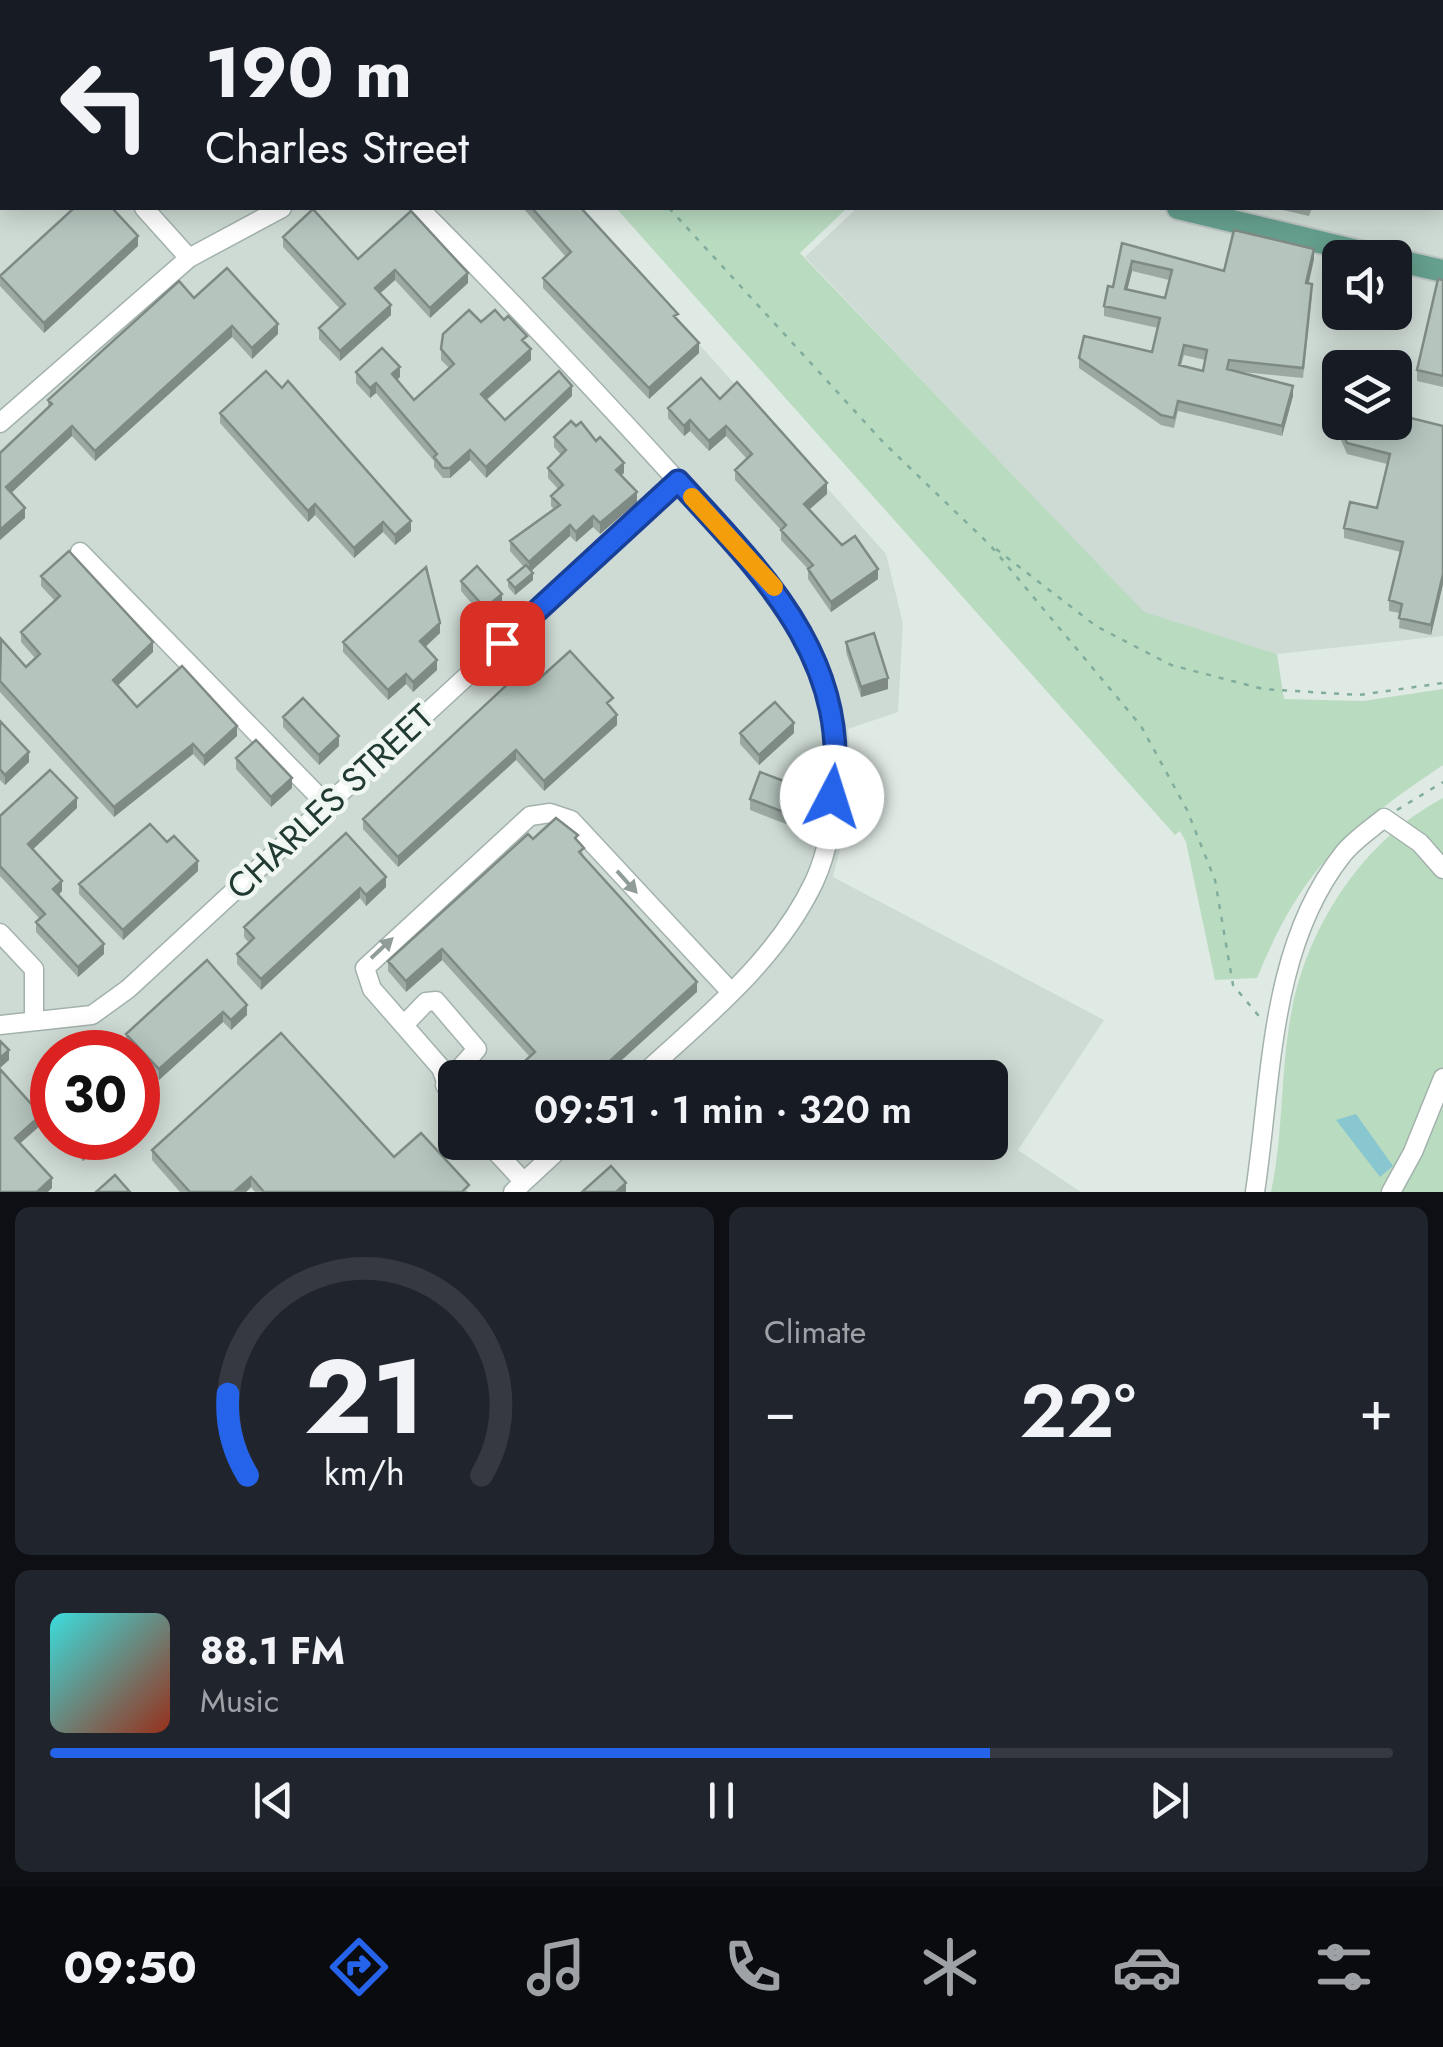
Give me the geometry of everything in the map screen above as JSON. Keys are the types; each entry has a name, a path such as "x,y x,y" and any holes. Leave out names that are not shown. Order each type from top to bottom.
{"main road":[{"path":"1186,210 1322,243"},
{"path":"1412,264 1443,271"}],"street":[{"path":"146,210 189,258"},
{"path":"0,424 189,258 278,210"},
{"path":"421,210 535,324 772,585 791,612 819,668 835,733 838,764 815,881 787,932 731,992 658,1060"},
{"name":"CHARLES STREET","path":"0,1025 34,1018 92,1015 104,1006 678,481"},
{"path":"80,552 327,805"},
{"path":"438,1065 365,977 372,957 530,816 550,812 571,820 731,992"},
{"path":"1256,1192 1274,1033 1308,912 1344,852 1384,818 1420,844 1443,869"},
{"path":"0,933 34,969 34,1018"},
{"path":"404,1025 426,1002 436,1001 476,1049 467,1060"},
{"path":"1391,1192 1413,1152 1443,1078"},
{"path":"500,1160 518,1187 548,1160"}],"path":[{"path":"671,210 884,442 990,546 1141,726 1187,810 1215,880 1232,986 1274,1033"},
{"path":"990,546 1096,626 1171,664 1264,689 1358,695 1443,683"},
{"path":"1402,807 1443,782"}],"shaded area":[{"path":"0,210 580,210 886,554 903,623 898,712 848,729 852,800 833,877 1104,1020 1018,1150 1081,1192 0,1192"},
{"path":"855,210 1443,210 1443,636 1277,654 1144,613 805,257"}],"green space":[{"path":"618,210 845,210 800,253 1144,612 1277,654 1284,699 1363,701 1443,689 1443,765 1379,811 1330,855 1292,907 1257,978 1215,980 1186,842 1180,831 1175,835"},
{"path":"1443,798 1443,1192 1271,1192 1288,1032 1300,977 1312,946 1327,915 1365,860 1415,815"}],"water":[{"path":"1356,1114 1393,1166 1380,1177 1336,1120"}],"building":[{"path":"72,210 114,210 138,236 44,323 0,276"},
{"path":"314,210 358,259 411,211 468,273 430,308 395,270 375,288 391,305 340,351 319,328 345,304 283,237"},
{"path":"534,210 583,210 678,314 674,316 699,343 649,388 543,278 571,252"},
{"path":"1234,230 1314,249 1306,283 1312,284 1303,368 1229,360 1227,369 1293,386 1282,426 1178,401 1174,418 1161,415 1079,358 1084,336 1152,352 1160,318 1104,306 1108,286 1113,287 1122,243 1224,271","holes":["1132,261 1172,270 1165,298 1125,289","1184,345 1207,350 1203,371 1179,365"]},
{"path":"227,268 278,324 252,348 232,326 95,451 72,426 6,487 25,508 0,530 0,453 52,404 48,400 179,281 194,298"},
{"path":"1438,279 1443,280 1443,376 1417,370"},
{"path":"469,310 481,322 495,310 504,320 508,316 527,336 522,340 531,349 481,394 505,420 559,371 572,386 486,467 470,450 450,468 443,468 434,457 437,454 376,383 370,388 356,372 382,348 400,367 392,374 414,400 454,364 441,349 443,334"},
{"path":"266,371 282,388 288,381 411,521 395,535 383,522 354,548 315,504 308,511 220,413"},
{"path":"701,378 720,399 737,382 827,483 804,504 842,545 855,536 878,569 831,602 808,569 813,565 781,530 786,525 735,470 752,454 726,426 709,441 690,420 684,426 668,408"},
{"path":"1412,418 1443,426 1443,574 1431,625 1399,618 1402,604 1389,600 1403,542 1344,528 1350,502 1377,508 1390,454 1346,440 1412,440"},
{"path":"571,421 576,426 581,422 596,441 600,437 624,463 616,470 637,492 600,523 593,516 576,532 570,525 529,562 510,541 560,505 551,496 563,485 548,468 566,450 554,437"},
{"path":"69,551 153,642 113,680 137,707 182,666 237,726 204,756 193,744 114,807 0,681 1,639 26,667 40,654 21,632 60,596 41,576"},
{"path":"526,565 533,573 515,588 508,580"},
{"path":"477,566 502,594 485,608 461,581"},
{"path":"426,567 440,623 420,641 437,660 413,682 406,674 388,690 343,642"},
{"path":"874,633 888,678 861,687 846,642"},
{"path":"570,651 613,698 607,703 617,715 544,781 516,750 398,857 363,819 527,666 539,679"},
{"path":"303,698 339,736 319,755 283,717"},
{"path":"775,702 794,723 759,755 740,733"},
{"path":"0,721 29,752 5,775 0,769"},
{"path":"256,740 292,778 271,797 236,758"},
{"path":"50,770 77,798 28,844 62,881 53,889 104,944 78,967 36,922 45,914 0,866 0,816"},
{"path":"760,772 797,786 786,813 750,799"},
{"path":"556,818 578,835 575,838 584,848 579,852 697,982 611,1060 526,1060 535,1052 442,949 406,981 388,961 528,834 533,839"},
{"path":"150,824 167,842 174,836 198,861 123,930 79,884"},
{"path":"346,833 386,877 366,895 360,888 261,979 237,954 254,938 244,927"},
{"path":"207,960 247,1005 231,1020 223,1012 160,1068 160,1030 130,1030"},
{"path":"281,1033 394,1157 421,1133 438,1151 438,1160 446,1160 469,1185 462,1192 264,1192 251,1177 234,1192 190,1192 160,1159 160,1143"},
{"path":"0,1041 9,1050 0,1058"},
{"path":"0,1069 30,1103 30,1125 15,1138 30,1154 30,1160 35,1160 52,1178 37,1192 0,1192"},
{"path":"611,1166 626,1183 616,1192 582,1192"},
{"path":"115,1175 130,1192 96,1192"}],"slow traffic":[{"path":"692,497 774,587"}],"route":[{"path":"502,643 678,481 772,585 791,612 819,668 835,733 838,764 832,797"}]}
